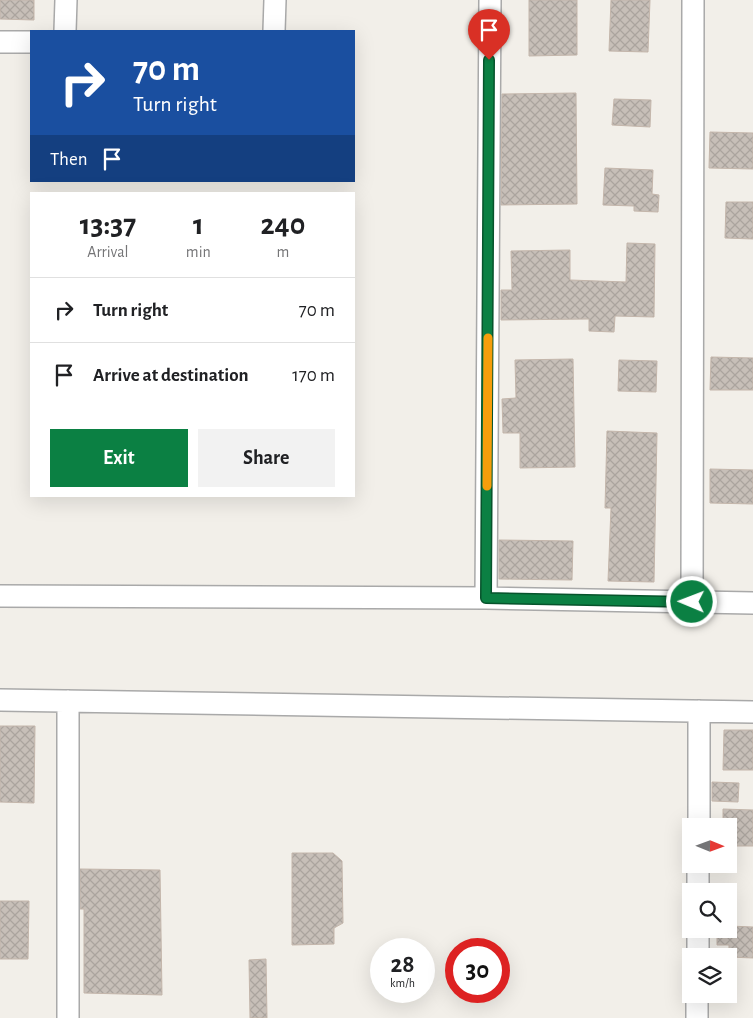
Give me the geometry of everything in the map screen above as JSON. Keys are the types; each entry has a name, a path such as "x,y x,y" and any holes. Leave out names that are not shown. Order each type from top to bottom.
{"street":[{"path":"65,30 66,0"},
{"path":"274,30 275,0"},
{"path":"486,598 490,0"},
{"path":"692,602 693,0"},
{"path":"0,42 30,42"},
{"path":"0,596 486,598 753,603"},
{"path":"0,700 753,712"},
{"path":"68,701 68,1018"},
{"path":"699,711 699,818"},
{"path":"697,1003 697,1018"}],"building":[{"path":"0,0 34,0 34,20 0,19"},
{"path":"529,0 577,0 577,55 529,56"},
{"path":"611,0 650,0 648,52 609,51"},
{"path":"576,93 577,204 501,205 502,94"},
{"path":"614,99 651,100 650,127 612,125"},
{"path":"710,132 753,133 753,169 709,168"},
{"path":"605,168 653,170 652,194 659,195 658,212 634,211 634,206 603,205"},
{"path":"726,202 753,202 753,239 725,238"},
{"path":"627,243 655,244 654,317 615,316 614,332 589,331 589,319 501,320 501,290 512,290 511,251 570,250 570,280 626,282"},
{"path":"711,357 753,358 753,390 710,390"},
{"path":"573,359 575,467 520,468 520,433 503,433 502,399 516,398 515,360"},
{"path":"619,360 657,361 656,392 618,391"},
{"path":"607,431 657,433 654,582 608,581 611,508 605,508"},
{"path":"710,469 753,470 753,504 710,503"},
{"path":"499,540 573,541 572,580 499,579"},
{"path":"0,726 35,726 34,803 0,802"},
{"path":"724,730 753,730 753,770 723,770"},
{"path":"712,782 739,783 738,802 712,801"},
{"path":"723,809 753,810 753,846 738,846 738,818 723,818"},
{"path":"292,853 333,853 342,861 343,923 334,928 334,944 292,945"},
{"path":"80,869 160,870 162,995 84,993 84,909 80,909"},
{"path":"0,901 29,901 28,959 0,959"},
{"path":"737,926 753,927 753,958 737,957 737,948 729,948 729,945 717,945 717,938 737,938"},
{"path":"266,959 267,1018 250,1018 249,960"}],"slow traffic":[{"path":"487,486 488,338"}],"route":[{"path":"489,60 486,598 692,602"}]}
